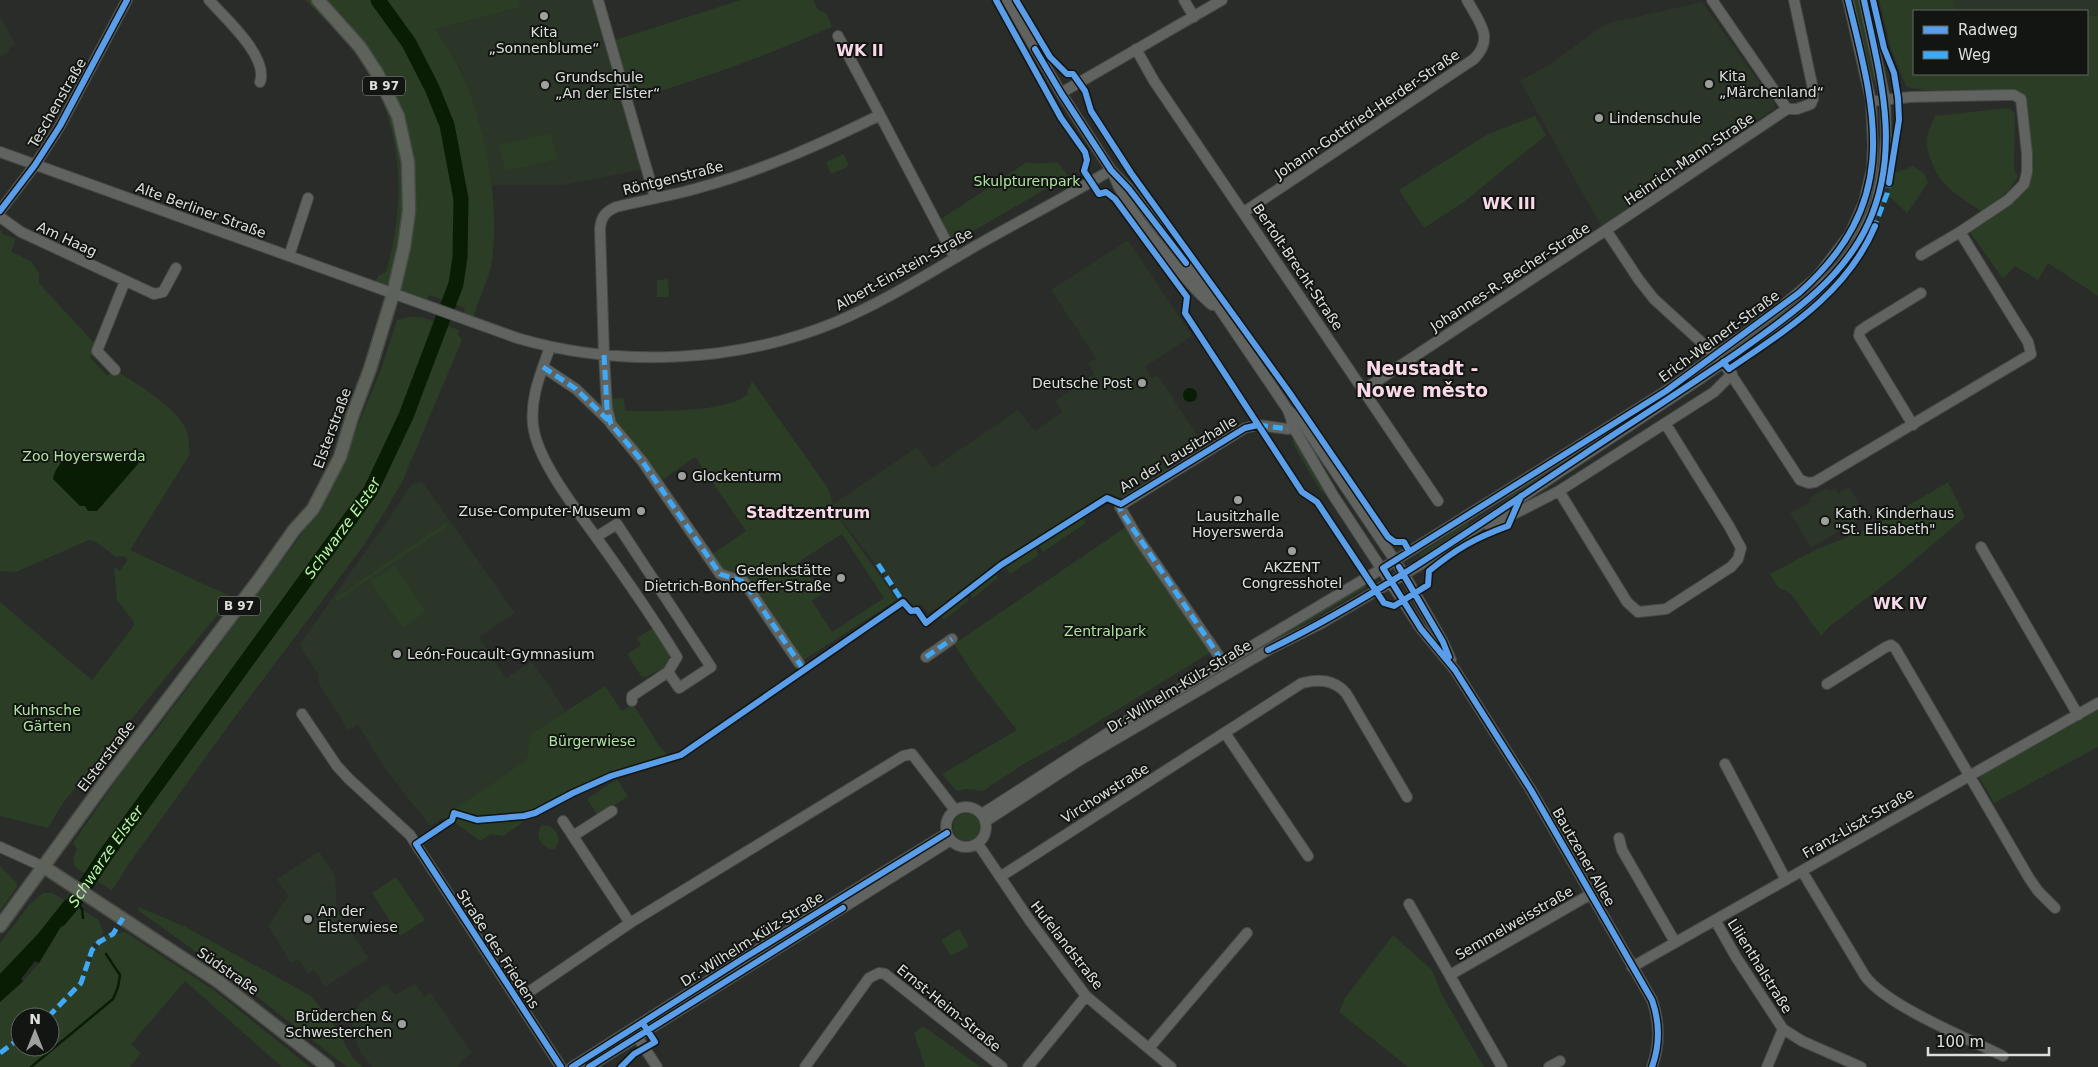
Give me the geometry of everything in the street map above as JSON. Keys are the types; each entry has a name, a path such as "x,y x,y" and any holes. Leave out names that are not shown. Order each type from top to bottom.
{"main road":[{"name":"Elsterstraße","path":"44,866 294,530 313,509 340,457 370,369 393,294 404,247 409,211 409,171 402,129 392,100 369,59 350,34 318,0"},
{"name":"Südstraße","path":"44,866 219,982 328,1067"},
{"name":"B 97","path":"0,926 44,866"}],"street":[{"name":"Teschenstraße","path":"0,211 36,165 80,92 127,0"},
{"path":"209,0 256,54 262,72 260,82"},
{"path":"598,0 611,40 654,198"},
{"name":"Bautzener Allee","path":"1007,0 1061,93 1111,170 1129,188 1204,286 1288,410 1298,437 1333,495 1383,568 1421,629 1455,670 1531,790 1652,1000 1656,1012 1659,1036 1658,1049 1652,1067"},
{"path":"1184,0 1194,16"},
{"path":"1061,93 1222,0"},
{"name":"Johann-Gottfried-Herder-Straße","path":"1244,212 1474,60 1483,48 1485,36 1467,0"},
{"path":"1712,0 1787,109"},
{"name":"Heinrich-Mann-Straße","path":"1606,230 1787,109 1805,107 1811,104 1813,99 1802,33 1794,0"},
{"name":"Erich-Weinert-Straße","path":"1383,568 1720,358 1817,277 1846,241 1860,213 1872,168 1871,101 1848,0"},
{"name":"Erich-Weinert-Straße","path":"1391,582 1472,529 1810,298 1841,266 1857,244 1874,207 1884,166 1886,136 1885,99 1864,0"},
{"path":"838,36 955,258"},
{"name":"Bertolt-Brecht-Straße","path":"1136,49 1154,81 1438,500"},
{"path":"1871,101 2004,95 2014,95 2021,99 2027,154 2027,172 2024,184 2008,200 1921,255"},
{"name":"Röntgenstraße","path":"604,355 601,220 604,214 616,207 698,188 760,167 832,138 880,115"},
{"name":"Alte Berliner Straße","path":"0,152 393,294"},
{"name":"Albert-Einstein-Straße","path":"393,294 550,348 604,355 644,356 710,353 753,346 791,337 834,323 863,310 1111,170"},
{"path":"289,256 308,198"},
{"name":"Am Haag","path":"0,217 21,232 125,281 158,294 167,288 176,268"},
{"name":"Johannes-R.-Becher-Straße","path":"1365,390 1606,230 1654,299 1720,358 1803,482 1814,482 1913,424"},
{"path":"1922,292 1866,326 1860,331 1859,336 1913,424 2031,354 2028,342 1960,232"},
{"path":"115,370 97,351 125,281"},
{"path":"550,348 534,395 534,427 537,442 553,472 655,621 677,657 668,672 632,696 632,700"},
{"path":"604,355 607,408 611,424"},
{"path":"543,367 576,389 611,424 642,460 720,574 744,582 799,663"},
{"name":"Erich-Weinert-Straße","path":"1472,529 1514,514 1559,491 1714,392 1732,374"},
{"name":"Bautzener Allee","path":"1288,410 1304,424 1404,574 1443,642 1455,670"},
{"path":"1559,491 1627,602 1638,612 1666,609 1731,567 1738,559 1741,548 1665,423"},
{"name":"An der Lausitzhalle","path":"1223,662 1138,538 1120,507 1245,428 1258,425 1288,429"},
{"path":"596,536 617,524 711,667 679,688 668,672"},
{"path":"1980,547 2078,715"},
{"name":"Dr.-Wilhelm-Külz-Straße","path":"984,817 1223,662 1383,568"},
{"name":"Dr.-Wilhelm-Külz-Straße","path":"984,817 1268,650 1320,624 1391,582"},
{"path":"926,657 952,639"},
{"path":"1827,684 1891,645 1895,648 1971,775 2029,878 2038,891 2055,908"},
{"name":"Virchowstraße","path":"1000,877 1302,684 1316,680 1332,683 1341,687 1346,693 1407,797"},
{"name":"Franz-Liszt-Straße","path":"1632,967 2098,703"},
{"name":"Straße des Friedens","path":"302,714 337,766 349,780 410,835 560,1067"},
{"path":"1225,733 1308,856"},
{"name":"Straße des Friedens","path":"516,1000 630,923 908,754 912,754 955,810"},
{"path":"1725,764 1786,880"},
{"path":"969,807 984,817 986,834 978,844 964,847 949,837 947,820 955,810 969,807"},
{"path":"573,836 612,811"},
{"path":"563,821 630,923"},
{"name":"Dr.-Wilhelm-Külz-Straße","path":"572,1067 634,1032 949,837"},
{"path":"1619,838 1622,850 1675,942"},
{"name":"Hufelandstraße","path":"978,844 1030,921 1086,996 1171,1067"},
{"path":"0,847 44,866"},
{"path":"1802,871 1865,976 1877,989 1926,1018 2002,1056"},
{"name":"Semmelweisstraße","path":"1450,975 1591,894"},
{"name":"Semmelweisstraße","path":"1409,904 1502,1067"},
{"name":"Lilienthalstraße","path":"1715,920 1736,957 1783,1029 1802,1041 1861,1067"},
{"path":"1149,1048 1247,933"},
{"name":"Ernst-Heim-Straße","path":"805,1067 869,978 879,972 885,974 1002,1067"},
{"path":"1028,1067 1086,996"},
{"path":"1767,1067 1783,1029"},
{"path":"634,1032 657,1067"},
{"name":"Dr.-Wilhelm-Külz-Straße","path":"589,1067 634,1032"},
{"path":"1548,1067 1560,1061"}],"shaded area":[{"name":"Grundschule „An der Elster“","path":"519,0 598,0 646,169 564,185 492,185 479,122 461,70 436,29 521,7"},
{"path":"1879,0 2098,0 2098,15 2088,17 2088,10 1913,10 1913,75 1923,90 1907,87 1891,49"},
{"path":"1702,2 1775,104 1775,108 1602,228 1520,81 1553,62 1605,24"},
{"path":"0,16 16,44 9,48 9,52 0,57"},
{"path":"1128,240 1192,336 1145,367 1152,378 1158,375 1208,452 1118,511 1108,498 994,577 991,574 941,614 936,608 929,613 920,603 913,609 831,507 917,447 933,468 1018,410 1035,431 1062,412 1055,401 1094,374 1088,363 1096,358 1051,290"},
{"path":"1187,388 1193,388 1197,395 1193,402 1187,402 1183,398 1183,392"},
{"path":"128,452 138,458 138,464 97,511 88,511 85,506 80,506 53,479 59,466 70,455 97,460"},
{"name":"León-Foucault-Gymnasium","path":"422,481 515,613 479,637 506,678 532,661 566,711 532,733 525,761 430,826 386,770 358,725 348,730 319,684 318,674 299,645 411,485"},
{"name":"Kath. Kinderhaus \"St. Elisabeth\"","path":"1849,486 1866,515 1811,548 1790,513 1811,501 1809,498 1827,488 1829,491 1835,487 1838,493"},
{"name":"An der Elsterwiese","path":"319,851 335,875 337,911 369,958 325,987 314,970 308,974 298,959 291,963 268,926 288,896 277,879"},
{"path":"65,900 74,905 39,963 35,961 21,979 23,981 0,1002 0,974 38,934"},
{"name":"Brüderchen & Schwesterchen","path":"415,983 424,997 430,992 472,1053 461,1061 459,1067 372,1067 359,1050 353,1020 359,1003 386,984 395,995"}],"green space":[{"path":"305,0 519,0 521,7 436,29 458,66 470,94 478,117 489,165 494,214 492,261 473,322 462,319 465,308 429,295 425,306 373,285 378,276 386,272 397,216 397,160 392,133 373,81 357,56 339,34"},
{"path":"741,0 813,0 818,10 826,13 832,27 731,67 680,85 628,100 612,41"},
{"path":"1853,0 1858,0 1876,79 1873,80"},
{"path":"1879,0 1953,0 1956,10 1913,10 1913,75 2088,75 2088,17 2098,15 2098,296 2048,263 2038,280 2015,266 2003,279 1967,228 2024,184 2023,92 1923,90 1907,87 1891,49"},
{"path":"2008,108 2015,113 2014,170 2018,176 2002,196 1981,211 1951,190 1939,177 1928,152 1927,143 1930,127 1935,116"},
{"path":"1535,116 1546,135 1464,202 1424,228 1399,190 1488,134"},
{"path":"551,133 557,159 505,171 499,145"},
{"path":"844,154 849,166 831,174 826,162"},
{"path":"1877,156 1880,156 1874,190 1864,219 1850,245 1812,289 1789,308 1738,347 1736,345 1779,315 1809,290 1841,254"},
{"name":"Skulpturenpark","path":"1027,162 1058,163 1068,176 951,244 938,221"},
{"path":"1913,166 1924,173 1928,183 1907,213 1888,195 1892,174"},
{"path":"0,228 3,234 16,239 11,252 31,261 39,273 39,283 94,343 97,351 90,357 107,376 114,370 143,388 171,410 185,427 189,440 190,454 130,550 232,597 63,803 48,828 0,816 0,602 92,680 133,627 134,622 117,600 114,567 120,571 128,559 125,557 127,556 116,557 96,542 89,540 16,572 0,571"},
{"path":"668,279 669,297 657,297 657,280"},
{"path":"421,317 459,330 458,334 462,340 403,480 364,545 234,718 111,890 75,867 73,858 77,849 73,843 129,762 153,734 318,512 332,488 381,369 397,320"},
{"path":"752,381 828,488 833,504 831,507 897,600 799,663 744,582 726,577 708,557 746,531 695,457 658,483 614,427 607,399 623,398 626,411 690,410 724,405 748,394 747,391","holes":["842,534 884,598 832,632 812,601 822,594 800,561"]},
{"path":"1292,440 1296,441 1326,492 1324,494 1306,467"},
{"path":"1591,442 1593,444 1509,499 1506,496"},
{"path":"1948,482 1965,517 1893,578 1829,627 1821,636 1791,594 1778,587 1770,574 1813,551 1872,527"},
{"path":"1080,514 1086,523 1043,552 1037,543"},
{"path":"447,522 449,525 337,601 335,598"},
{"path":"1468,522 1468,525 1421,557 1419,554"},
{"name":"Zentralpark","path":"1126,527 1211,652 1075,736 1022,765 983,791 967,789 957,791 942,774 1017,730 976,678 954,644"},
{"path":"1033,545 1039,555 1010,574 1004,565"},
{"path":"395,565 426,612 403,628 370,582"},
{"path":"993,571 998,578 973,598 968,591"},
{"path":"1364,584 1366,588 1231,667 1230,664"},
{"path":"964,594 969,600 944,620 939,614"},
{"path":"651,629 655,630 670,654 667,666 646,677 641,676 627,654 641,645 637,638"},
{"name":"Bürgerwiese","path":"605,686 622,711 633,704 660,747 670,758 611,776 573,793 535,813 524,816 521,824 503,836 491,834 480,841 450,819 441,818 525,761 532,733"},
{"path":"2098,710 2098,747 1994,803 1979,777"},
{"path":"617,779 628,796 598,816 587,799"},
{"path":"967,813 977,817 981,827 977,837 967,841 957,837 953,827 957,817"},
{"path":"542,825 550,826 557,833 559,840 555,849 546,847 539,839 538,832"},
{"path":"0,866 17,883 17,887 0,911"},
{"path":"396,877 425,920 400,936 372,893"},
{"path":"43,893 52,893 65,900 38,934 0,974 0,943 30,904"},
{"path":"74,905 98,919 104,933 92,946 84,966 89,967 95,950 100,944 99,942 106,935 125,932 214,990 310,1067 282,1067 185,981 131,1044 141,1053 130,1067 0,1067 0,1002 20,985 39,963"},
{"path":"139,907 186,927 311,996 335,1026 353,1058 363,1067 347,1067 237,981 139,911"},
{"path":"959,929 969,946 951,956 941,940"},
{"path":"1393,935 1432,970 1443,997 1484,1067 1408,1067 1339,1012 1345,998"},
{"path":"923,1026 981,1067 925,1067 914,1033"}],"waterway":[{"name":"Schwarze Elster","path":"59,920 75,901 107,853 371,490 406,416 456,284 460,257 461,199 447,125 432,88 409,43 378,0"},
{"path":"75,901 82,909 83,918"},
{"path":"31,1067 113,999 120,975 106,954"}],"marked path":[{"path":"1873,230 1887,194 1890,178"},
{"path":"604,355 607,408 611,424 642,461 720,574 744,582 804,670"},
{"path":"543,367 576,389 609,421"},
{"path":"1258,425 1288,429"},
{"path":"1124,503 1120,507 1121,511 1223,662"},
{"path":"878,564 903,602"},
{"path":"926,657 952,639"},
{"path":"58,1007 81,983 92,950 99,942 113,934 123,918"},
{"path":"0,1053 10,1046"}],"cycle path":[{"path":"0,211 35,165 60,126 127,0"},
{"path":"996,0 1061,118 1085,152 1087,160 1084,171 1099,194 1106,192 1115,199 1187,297 1185,313 1302,492 1317,502 1384,603 1394,606 1428,585 1429,571 1448,556 1466,545 1508,526 1521,496"},
{"path":"1016,0 1050,57 1067,74 1073,74 1085,91 1091,111 1131,173 1289,392 1388,537 1395,542 1404,542 1409,551"},
{"path":"1652,1067 1658,1042 1656,1017 1652,1000 1531,790 1455,670 1421,629 1383,568 1666,391 1799,293 1832,259 1854,225 1867,191 1873,156 1872,120 1867,82 1848,0"},
{"path":"1268,650 1350,606 1428,558 1737,353 1793,312 1828,281 1857,245 1868,224 1878,196 1884,168 1886,141 1885,113 1864,0"},
{"path":"1873,0 1884,48 1894,73 1898,98 1899,120 1889,183"},
{"path":"1035,49 1111,170 1129,189 1186,263"},
{"path":"1723,362 1729,369 1772,340 1813,308 1848,271 1863,250 1875,226"},
{"path":"561,1067 416,844 452,820 454,813 477,820 524,816 535,813 611,776 681,755 903,602 911,611 917,610 926,623 1001,565 1107,498 1121,504 1245,428 1258,425"},
{"path":"1399,567 1443,642 1449,657"},
{"path":"572,1067 947,833"},
{"path":"589,1067 843,908"},
{"path":"621,1067 634,1054 655,1042 644,1025"}],"place":[{"name":"Kita „Sonnenblume“","path":"544,16"},
{"name":"Kita „Märchenland“","path":"1709,84"},
{"name":"Grundschule „An der Elster“","path":"545,85"},
{"name":"Lindenschule","path":"1599,118"},
{"name":"Deutsche Post","path":"1142,383"},
{"name":"Glockenturm","path":"682,476"},
{"name":"Lausitzhalle Hoyerswerda","path":"1238,500"},
{"name":"Zuse-Computer-Museum","path":"641,511"},
{"name":"Kath. Kinderhaus \"St. Elisabeth\"","path":"1825,521"},
{"name":"AKZENT Congresshotel","path":"1292,551"},
{"name":"Gedenkstätte Dietrich-Bonhoeffer-Straße","path":"841,578"},
{"name":"León-Foucault-Gymnasium","path":"397,654"},
{"name":"An der Elsterwiese","path":"308,919"},
{"name":"Brüderchen & Schwesterchen","path":"402,1024"}],"district":[{"name":"WK II","path":"860,50"},
{"name":"WK III","path":"1509,203"},
{"name":"Neustadt - Nowe město","path":"1422,379"},
{"name":"Stadtzentrum","path":"808,512"},
{"name":"WK IV","path":"1900,603"}],"park label":[{"name":"Zoo Hoyerswerda","path":"84,456"},
{"name":"Kuhnsche Gärten","path":"47,718"}]}
